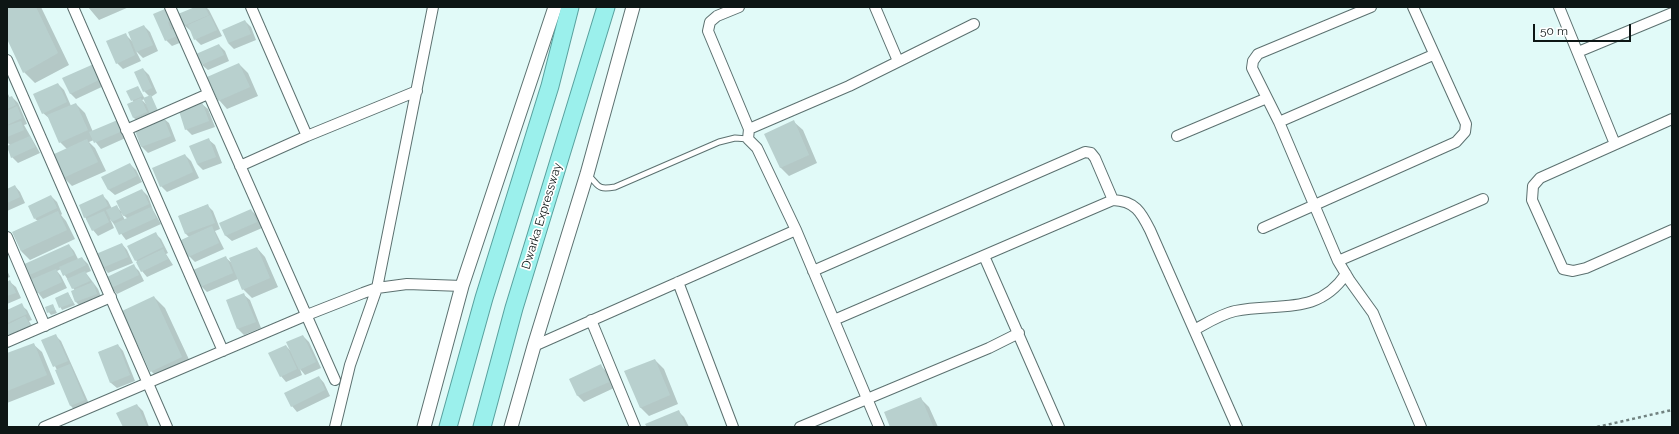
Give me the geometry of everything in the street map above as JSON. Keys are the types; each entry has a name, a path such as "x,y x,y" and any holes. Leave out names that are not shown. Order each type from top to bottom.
{"highway":[{"path":"448,427 484,298 550,86 570,7"},
{"name":"Dwarka Expressway","path":"482,427 514,308 606,7"}],"street":[{"path":"72,7 223,351"},
{"path":"170,7 335,380"},
{"path":"251,7 307,136"},
{"path":"335,427 350,365 377,288 433,7"},
{"path":"424,427 462,286 555,7"},
{"path":"511,427 534,346 587,174 633,7"},
{"path":"740,7 717,16 710,22 708,31 748,134 757,148 796,230 879,427"},
{"path":"874,7 898,61"},
{"path":"1371,7 1258,54 1253,61 1252,68 1279,122 1338,261 1374,313 1421,427"},
{"path":"1263,228 1456,142 1465,132 1466,124 1412,7"},
{"path":"1559,7 1615,144"},
{"path":"1578,52 1672,13"},
{"path":"748,134 974,24"},
{"path":"1279,122 1433,55"},
{"path":"7,60 167,427"},
{"path":"240,166 307,136 417,91"},
{"path":"126,130 208,94"},
{"path":"1178,136 1267,98"},
{"path":"1672,119 1540,178 1533,186 1532,200 1563,269 1573,272 1586,268 1672,230"},
{"path":"813,271 1085,152 1091,153 1095,158 1113,200"},
{"path":"1338,261 1483,199"},
{"path":"834,320 1113,200 1124,201 1140,211 1150,230 1237,427"},
{"path":"534,346 796,230"},
{"path":"7,237 45,326"},
{"path":"984,256 1059,427"},
{"path":"1194,330 1234,311 1287,307 1314,300 1332,290 1346,274"},
{"path":"678,282 733,427"},
{"path":"44,427 307,315 377,288 407,284 462,286"},
{"path":"7,342 111,297"},
{"path":"591,320 635,427"},
{"path":"800,427 989,348 1019,333"}],"lane":[{"path":"587,174 595,184 604,189 615,188 719,142 748,134"}],"path":[{"path":"1596,427 1672,410"}],"building":[{"path":"36,7 58,53 23,73 7,39 7,8"},
{"path":"195,7 205,7 209,15 183,26 178,14"},
{"path":"165,9 170,21 168,22 171,30 174,29 177,36 165,41 153,14"},
{"path":"210,15 217,30 194,40 188,25"},
{"path":"245,20 251,34 228,43 222,30"},
{"path":"144,25 153,45 136,52 128,32"},
{"path":"126,33 135,55 116,64 106,41"},
{"path":"219,44 224,55 201,65 196,54"},
{"path":"96,63 103,78 70,94 62,78"},
{"path":"239,63 250,87 218,101 207,77"},
{"path":"143,68 152,88 143,92 134,72"},
{"path":"58,83 67,102 42,114 33,94"},
{"path":"138,86 143,96 131,101 126,91"},
{"path":"151,95 159,113 151,116 143,98"},
{"path":"12,96 16,105 7,109 7,98"},
{"path":"141,98 147,112 133,118 127,104"},
{"path":"202,102 209,121 185,130 179,111"},
{"path":"76,103 88,130 59,143 47,115"},
{"path":"17,106 22,118 7,125 7,111"},
{"path":"163,116 171,136 141,147 134,128"},
{"path":"120,119 125,130 94,143 89,132"},
{"path":"794,120 809,155 780,168 764,134"},
{"path":"21,121 24,130 7,137 7,126"},
{"path":"30,136 35,147 11,158 7,146"},
{"path":"209,138 216,157 197,164 189,146"},
{"path":"87,139 98,162 63,178 52,155"},
{"path":"185,154 193,172 160,187 152,168"},
{"path":"130,163 137,176 108,190 101,177"},
{"path":"15,185 20,197 7,203 7,189"},
{"path":"142,189 149,204 123,216 116,201"},
{"path":"103,194 108,206 84,218 79,205"},
{"path":"51,195 57,208 34,219 28,206"},
{"path":"208,204 215,223 185,234 178,216"},
{"path":"117,205 122,217 112,222 106,210"},
{"path":"151,207 156,218 119,235 114,224"},
{"path":"251,209 257,222 225,236 219,223"},
{"path":"58,211 67,230 21,251 12,232"},
{"path":"104,211 109,222 92,231 86,219"},
{"path":"212,226 219,243 188,257 181,240"},
{"path":"156,232 163,247 135,261 127,246"},
{"path":"122,243 128,257 102,268 96,254"},
{"path":"69,244 74,255 25,277 20,266"},
{"path":"257,247 270,278 242,290 229,258"},
{"path":"163,249 168,259 141,272 136,262"},
{"path":"226,256 233,273 200,287 193,270"},
{"path":"82,257 86,265 63,276 59,267"},
{"path":"134,264 139,275 111,288 105,278"},
{"path":"56,269 62,282 36,294 30,280"},
{"path":"85,271 90,281 72,289 67,279"},
{"path":"10,280 16,293 7,296 7,282"},
{"path":"93,282 97,294 75,302 71,291"},
{"path":"68,292 73,303 59,308 55,298"},
{"path":"244,293 256,322 237,329 226,300"},
{"path":"154,296 182,357 150,372 122,311"},
{"path":"22,303 27,314 7,323 7,310"},
{"path":"53,304 55,310 47,313 45,307"},
{"path":"25,316 30,325 8,335 7,325"},
{"path":"56,334 68,361 53,367 41,340"},
{"path":"303,335 316,362 299,370 286,342"},
{"path":"34,343 47,375 7,391 7,353"},
{"path":"118,344 130,375 110,383 98,352"},
{"path":"286,345 297,369 280,377 268,353"},
{"path":"655,359 670,395 640,408 624,371"},
{"path":"70,364 85,400 70,406 55,370"},
{"path":"601,364 609,382 577,396 569,379"},
{"path":"319,376 325,390 291,407 284,393"},
{"path":"921,397 933,426 890,427 884,412"},
{"path":"137,404 147,427 123,427 116,413"},
{"path":"679,410 686,427 647,427 645,424"}]}
